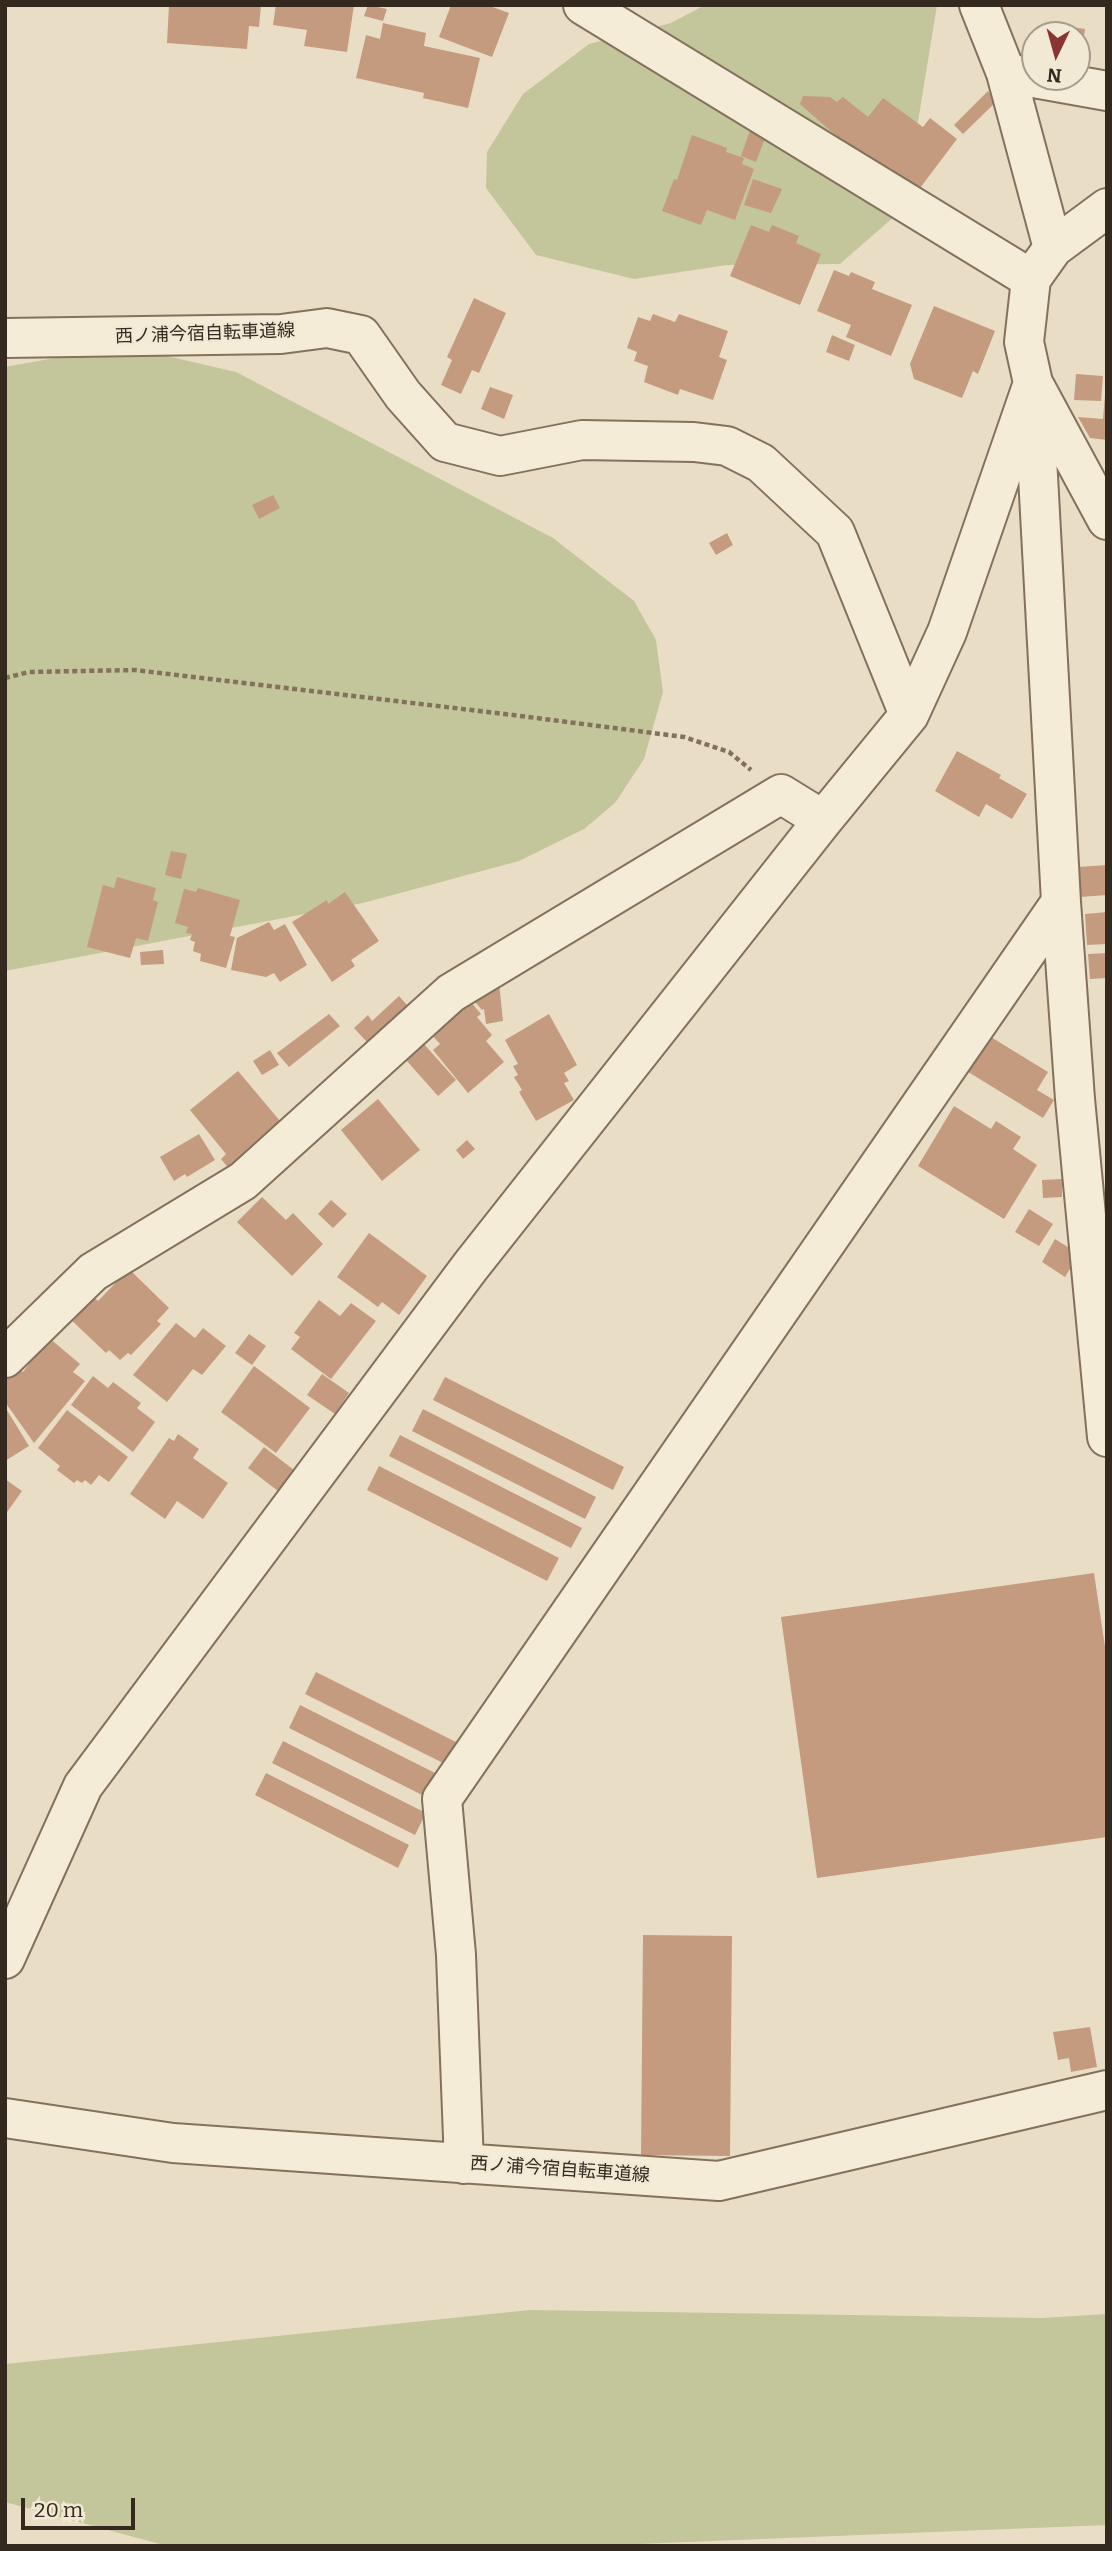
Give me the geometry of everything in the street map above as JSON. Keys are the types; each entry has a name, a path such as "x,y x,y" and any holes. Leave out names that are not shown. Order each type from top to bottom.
{"street":[{"path":"583,5 1031,279"},
{"path":"979,5 1006,73 1053,248"},
{"path":"1006,73 1107,91"},
{"path":"1107,208 1053,248 1031,279 1024,342 1033,383 1061,902 1075,1099 1107,1437"},
{"name":"西ノ浦今宿自転車道線","path":"5,338 281,334 327,328 361,335 403,395 445,442 500,456 582,440 694,442 727,446 761,463 835,532 909,715"},
{"path":"1033,383 1107,520"},
{"path":"5,1959 83,1786 470,1267 909,715 947,632 1033,383"},
{"path":"5,1357 93,1272 243,1181 451,993 781,794 823,820"},
{"path":"464,2164 456,1955 442,1799 1061,902"},
{"name":"西ノ浦今宿自転車道線","path":"5,2118 173,2143 719,2182 1107,2090"}],"path":[{"path":"5,678 29,673 135,670 684,737 729,752 781,794"}],"green space":[{"path":"705,5 937,5 904,208 840,264 727,265 634,279 536,255 486,188 487,152 523,94 589,44 671,23"},
{"path":"158,354 236,372 553,538 634,601 656,640 663,692 644,759 615,803 584,829 519,861 363,903 5,971 5,367 71,355"},
{"path":"530,2310 1042,2318 1107,2314 1107,2525 589,2546 167,2546 5,2502 5,2364"}],"building":[{"path":"169,5 261,5 259,27 249,26 247,49 167,43"},
{"path":"276,5 354,5 347,52 304,46 307,30 273,25"},
{"path":"368,5 387,9 383,21 364,16"},
{"path":"451,5 487,5 509,13 492,57 439,37"},
{"path":"383,23 426,33 424,46 480,58 468,108 423,98 424,93 356,78 366,35 380,39"},
{"path":"988,91 997,101 963,134 954,125"},
{"path":"803,96 830,97 837,102 843,97 868,117 883,98 923,127 930,118 957,139 917,192 851,145 849,147 800,104"},
{"path":"752,125 768,130 756,162 741,156"},
{"path":"692,135 727,148 726,152 744,158 742,164 754,169 735,220 707,210 701,225 662,211 674,179 677,180"},
{"path":"753,179 782,189 771,213 744,205"},
{"path":"751,225 769,232 772,225 799,236 796,243 821,254 800,305 730,276"},
{"path":"834,270 849,276 851,272 875,282 872,289 912,305 891,356 846,337 851,325 817,311"},
{"path":"474,298 506,313 479,373 472,370 461,394 441,385 452,360 447,357"},
{"path":"934,306 995,331 978,374 973,371 962,398 914,379 910,364"},
{"path":"653,314 675,322 679,314 728,331 719,357 727,360 713,400 680,389 678,395 644,382 648,366 634,361 637,352 627,348 638,317 650,321"},
{"path":"832,335 855,345 849,361 826,352"},
{"path":"1076,374 1103,376 1101,401 1074,400"},
{"path":"490,387 513,395 504,419 481,409"},
{"path":"1105,395 1107,440 1090,438 1078,417 1103,419"},
{"path":"273,495 280,508 259,519 252,505"},
{"path":"727,533 733,545 716,555 709,543"},
{"path":"957,751 1001,775 999,778 1027,794 1012,819 986,804 979,817 935,791"},
{"path":"171,851 187,854 181,879 165,875"},
{"path":"1107,865 1107,895 1080,897 1078,867"},
{"path":"117,877 156,888 153,900 158,902 148,941 136,938 130,958 87,947 103,885 114,888"},
{"path":"198,888 240,900 230,936 235,937 226,968 200,961 201,954 193,951 195,942 190,940 192,934 186,933 188,927 175,923 184,889 196,892"},
{"path":"345,892 379,941 351,960 355,966 332,982 292,922"},
{"path":"1107,912 1107,944 1087,945 1085,914"},
{"path":"269,922 274,930 285,924 307,965 280,982 274,973 266,977 231,970 237,938"},
{"path":"163,950 164,964 141,965 140,952"},
{"path":"1107,953 1107,978 1090,979 1088,954"},
{"path":"499,983 503,1021 486,1024 484,1009 470,996"},
{"path":"399,996 416,1015 376,1052 354,1028 368,1015 372,1021"},
{"path":"470,1001 481,1014 477,1017 492,1035 486,1041 504,1062 468,1093 433,1050 440,1044 431,1034"},
{"path":"329,1014 340,1026 289,1067 277,1053"},
{"path":"549,1014 577,1065 564,1073 569,1081 564,1083 574,1100 536,1121 519,1092 522,1090 514,1077 518,1075 513,1066 518,1064 505,1040"},
{"path":"986,1034 1048,1072 1037,1090 1054,1100 1043,1118 965,1070"},
{"path":"424,1044 456,1080 438,1096 406,1060"},
{"path":"270,1050 279,1065 262,1075 253,1061"},
{"path":"238,1071 280,1121 271,1129 280,1140 235,1176 221,1159 226,1154 190,1110"},
{"path":"378,1099 420,1150 382,1181 341,1130"},
{"path":"954,1106 991,1129 996,1121 1021,1137 1013,1149 1037,1165 1004,1219 918,1166"},
{"path":"199,1134 215,1160 187,1177 185,1174 174,1181 160,1157"},
{"path":"467,1140 475,1149 463,1159 456,1150"},
{"path":"1062,1179 1062,1197 1043,1198 1042,1180"},
{"path":"262,1197 286,1220 293,1213 323,1244 292,1276 237,1222"},
{"path":"331,1200 347,1214 333,1228 318,1214"},
{"path":"1029,1209 1053,1224 1039,1246 1015,1232"},
{"path":"369,1233 427,1276 399,1315 382,1302 378,1307 337,1277"},
{"path":"1055,1239 1079,1254 1065,1277 1042,1262"},
{"path":"129,1269 169,1308 157,1321 161,1324 131,1355 128,1353 120,1360 109,1350 106,1353 67,1316 89,1293 98,1301"},
{"path":"319,1300 340,1316 351,1303 376,1321 331,1379 291,1349 300,1337 294,1333"},
{"path":"176,1323 195,1338 203,1328 226,1346 202,1375 193,1369 167,1402 133,1375"},
{"path":"249,1334 266,1346 252,1365 235,1353"},
{"path":"48,1337 80,1364 73,1372 85,1381 34,1443 5,1402 5,1378 15,1366 23,1372"},
{"path":"254,1366 310,1408 276,1453 221,1412"},
{"path":"322,1374 349,1393 335,1414 307,1395"},
{"path":"93,1376 108,1388 113,1382 141,1403 137,1408 155,1422 133,1452 71,1405"},
{"path":"445,1377 624,1467 613,1490 433,1400"},
{"path":"5,1407 29,1446 5,1461"},
{"path":"423,1409 596,1497 585,1519 412,1431"},
{"path":"67,1410 128,1457 109,1482 99,1475 91,1485 85,1480 82,1483 77,1480 74,1483 57,1470 60,1466 38,1448"},
{"path":"178,1434 199,1449 193,1458 228,1483 203,1519 177,1501 165,1519 130,1494 169,1438 174,1441"},
{"path":"400,1435 582,1528 571,1548 389,1456"},
{"path":"264,1447 294,1470 278,1491 248,1468"},
{"path":"379,1466 559,1558 547,1581 367,1490"},
{"path":"5,1479 22,1491 5,1515"},
{"path":"1094,1573 1107,1660 1107,1837 817,1878 781,1617"},
{"path":"316,1672 460,1744 449,1766 305,1694"},
{"path":"300,1705 443,1777 432,1800 289,1728"},
{"path":"283,1741 426,1813 415,1835 272,1763"},
{"path":"266,1773 409,1845 398,1868 255,1795"},
{"path":"643,1935 732,1936 730,2156 641,2155"},
{"path":"1090,2027 1097,2067 1071,2072 1069,2058 1058,2060 1053,2032"}]}
